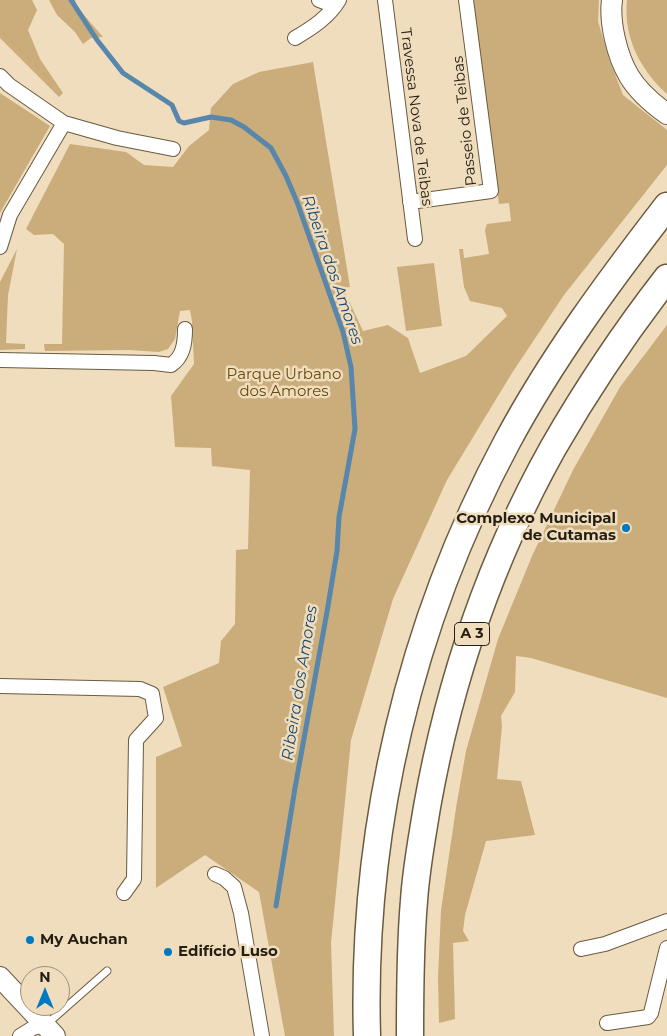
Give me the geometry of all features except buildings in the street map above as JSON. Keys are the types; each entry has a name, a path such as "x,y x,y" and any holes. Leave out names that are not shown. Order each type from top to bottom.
{"highway":[{"path":"367,1036 368,935 374,864 383,804 402,715 435,607 475,507 520,419 582,320 667,206"},
{"name":"A 3","path":"410,1036 414,899 423,828 445,720 478,616 505,547 552,450 608,358 667,278"}],"street":[{"path":"319,0 337,3"},
{"name":"Travessa Nova de Teibas","path":"385,0 415,239"},
{"name":"Passeio de Teibas","path":"410,202 491,191 466,0"},
{"path":"612,0 613,30 628,75 635,85 661,110"},
{"path":"295,38 310,30 337,3"},
{"path":"0,76 9,85 64,123 117,138 173,149"},
{"path":"0,247 10,215 64,123"},
{"path":"0,360 170,366 178,360 182,352 185,329"},
{"path":"0,686 140,689 152,694 156,718 136,740 134,879 124,893"},
{"path":"215,874 224,878 234,887 241,913 262,1036"},
{"path":"581,949 605,944 667,921"},
{"path":"607,1024 643,1019 651,1013 667,948"},
{"path":"0,977 50,1031"},
{"path":"20,1036 33,1028 50,1031"}],"lane":[{"path":"50,1031 107,971"}],"green space":[{"path":"0,0 32,0 37,10 28,30 40,59 63,93 59,97 0,38"},
{"path":"49,0 75,0 77,7 103,37 91,38 83,44 75,32 57,15"},
{"name":"Parque Urbano dos Amores","path":"472,0 599,0 598,21 609,59 623,95 667,130 667,165 564,295 512,373 447,480 393,599 351,740 331,943 334,1036 285,1036 259,892 205,855 156,888 156,757 182,746 163,687 219,663 221,641 235,624 236,550 248,549 250,470 212,466 211,448 175,447 171,396 194,364 190,310 180,311 175,339 168,349 159,352 129,350 45,351 44,344 62,344 64,244 53,234 34,235 26,229 70,144 126,152 144,165 173,167 189,146 209,130 211,108 233,84 259,72 313,62 350,287 343,288 363,331 388,325 408,338 420,373 466,356 507,316 502,308 470,301 464,287 459,249 463,249 464,258 489,254 485,230 487,224 511,221 509,203 499,204"},
{"path":"627,0 667,0 667,94 657,85 635,52 628,27"},
{"path":"0,93 50,126 0,213"},
{"path":"17,249 8,295 6,343 25,344 25,349 0,350 0,282"},
{"path":"434,263 442,326 406,331 397,267"},
{"path":"667,325 667,698 531,658 516,656 515,692 501,716 502,726 497,779 521,781 535,835 486,841 465,915 463,931 469,941 453,943 455,1019 439,1023 438,978 441,910 456,808 466,751 498,639 532,556 573,470 620,387"}],"waterway":[{"name":"Ribeira dos Amores","path":"71,0 97,40 123,73 172,105 179,121 184,123 211,117 231,120 244,127 271,148 297,202 343,332 351,367 355,429 339,517 337,551 327,612 276,906"}],"place":[{"name":"Complexo Municipal de Cutamas","path":"626,528"},
{"name":"My Auchan","path":"30,940"},
{"name":"Edifício Luso","path":"168,952"}]}
